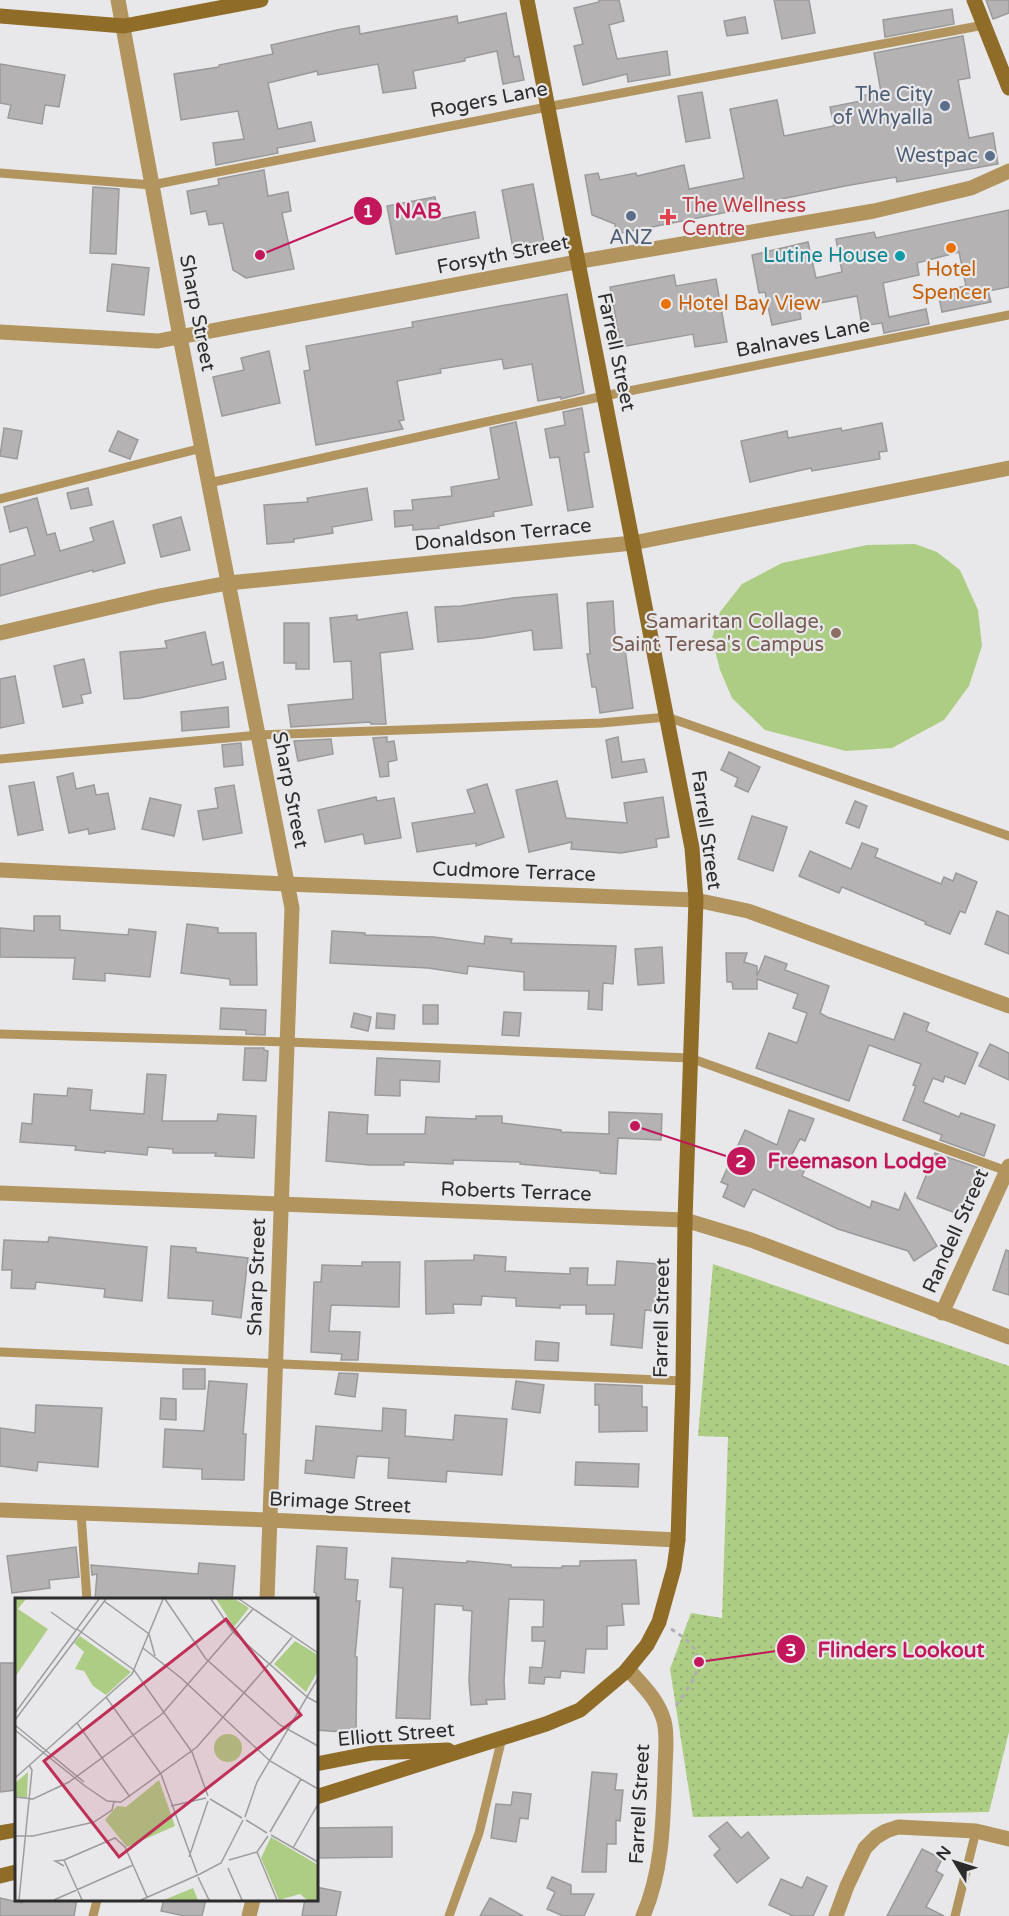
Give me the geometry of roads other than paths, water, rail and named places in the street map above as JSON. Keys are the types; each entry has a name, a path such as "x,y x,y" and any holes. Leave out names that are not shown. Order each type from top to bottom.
{"main road":[{"path":"0,16 124,26 261,0"},
{"name":"Farrell Street","path":"466,1749 580,1710 628,1669 647,1645 659,1622 674,1568 678,1540 685,1220 696,900 692,848 576,262 527,0"},
{"path":"974,0 1009,88"},
{"name":"Elliott Street","path":"318,1764 372,1754 466,1749"},
{"name":"Elliott Street","path":"318,1796 466,1749"},
{"path":"0,1833 15,1830"},
{"path":"0,1876 15,1872"}],"street":[{"name":"Sharp Street","path":"118,0 180,337 292,908 267,1598"},
{"name":"Forsyth Street","path":"0,332 158,341 576,262 874,211 971,188 1009,171"},
{"name":"Donaldson Terrace","path":"0,633 159,596 228,583 633,543 1009,468"},
{"name":"Cudmore Terrace","path":"0,870 696,900 748,911 1009,1006"},
{"name":"Randell Street","path":"942,1313 1008,1168"},
{"name":"Roberts Terrace","path":"0,1193 685,1220 751,1240 1009,1337"},
{"name":"Brimage Street","path":"0,1510 269,1520 678,1540"},
{"name":"Farrell Street","path":"628,1669 656,1701 665,1723 661,1850 653,1889 643,1916"},
{"path":"836,1916 865,1848 886,1831 898,1827 976,1831 1009,1839"},
{"path":"249,1916 252,1901"}],"lane":[{"name":"Rogers Lane","path":"0,173 152,185 547,107 984,25"},
{"name":"Balnaves Lane","path":"209,483 604,396 1009,315"},
{"path":"0,499 202,448"},
{"path":"0,759 258,735 601,723 667,717 1009,836"},
{"path":"0,1034 287,1042 690,1058 1008,1168"},
{"path":"0,1352 683,1381"},
{"path":"81,1513 87,1598"},
{"path":"449,1916 478,1833 502,1738"},
{"path":"955,1916 976,1831"},
{"path":"93,1916 97,1901"}],"place":[{"name":"The City of Whyalla","path":"945,106"},
{"name":"Westpac","path":"990,156"},
{"name":"ANZ","path":"631,216"},
{"name":"The Wellness Centre","path":"668,217"},
{"name":"Hotel Spencer","path":"951,248"},
{"name":"NAB","path":"260,255"},
{"name":"Lutine House","path":"900,256"},
{"name":"Hotel Bay View","path":"666,304"},
{"name":"Samaritan Collage, Saint Teresa's Campus","path":"836,633"},
{"name":"Freemason Lodge","path":"635,1126"},
{"name":"Flinders Lookout","path":"699,1662"}]}
